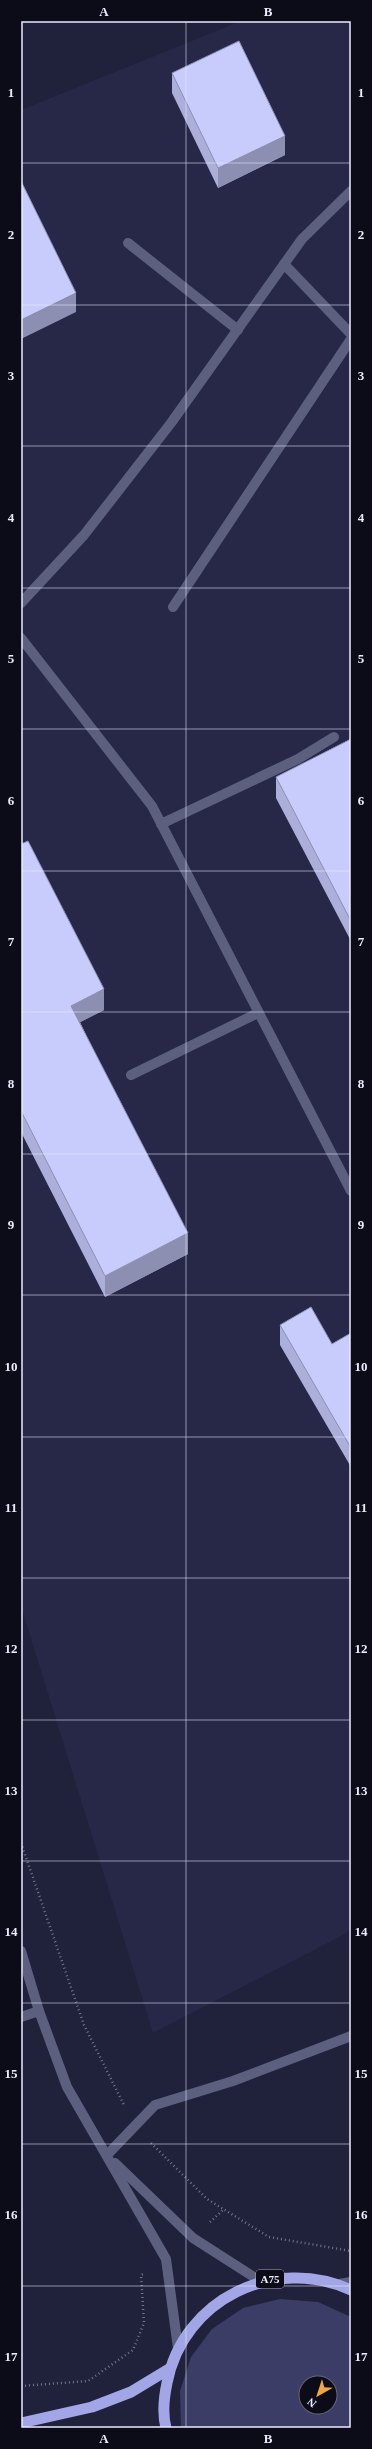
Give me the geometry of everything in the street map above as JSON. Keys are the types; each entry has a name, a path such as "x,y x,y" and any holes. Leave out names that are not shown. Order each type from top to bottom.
{"highway":[{"name":"A75","path":"166,2428 164,2397 169,2369 178,2348 199,2318 227,2295 260,2281 286,2277 313,2278 339,2284 351,2290"},
{"path":"25,2424 92,2408 131,2392 169,2369"}],"street":[{"path":"21,603 84,535 171,423 302,239 351,191"},
{"path":"128,243 238,330"},
{"path":"284,264 351,334"},
{"path":"173,607 351,339"},
{"path":"21,638 152,806 351,1191"},
{"path":"161,824 298,759 334,737"},
{"path":"131,1075 258,1012"},
{"path":"21,1951 40,2011 67,2086 166,2258 178,2348"},
{"path":"21,2016 40,2011"},
{"path":"107,2155 155,2105 233,2081 351,2036"},
{"path":"107,2155 192,2238 260,2281"},
{"path":"339,2284 351,2282"}],"path":[{"path":"21,1843 84,2025 135,2126 206,2199 269,2237 351,2251"},
{"path":"192,2238 224,2209"},
{"path":"21,2386 88,2381 133,2350 144,2323 141,2275 166,2258"}],"shaded area":[{"path":"241,21 351,21 351,1928 343,1935 153,2033 21,1606 21,110"},
{"path":"280,2299 318,2302 351,2317 351,2428 181,2428 180,2391 191,2357 212,2329 243,2308"}],"building":[{"path":"239,41 285,136 218,168 172,73"},
{"path":"21,181 76,293 21,320"},
{"path":"351,739 351,921 276,777"},
{"path":"28,841 104,989 71,1006 188,1233 105,1276 21,1111 21,844"},
{"path":"311,1307 332,1344 351,1333 351,1448 280,1325"}]}
